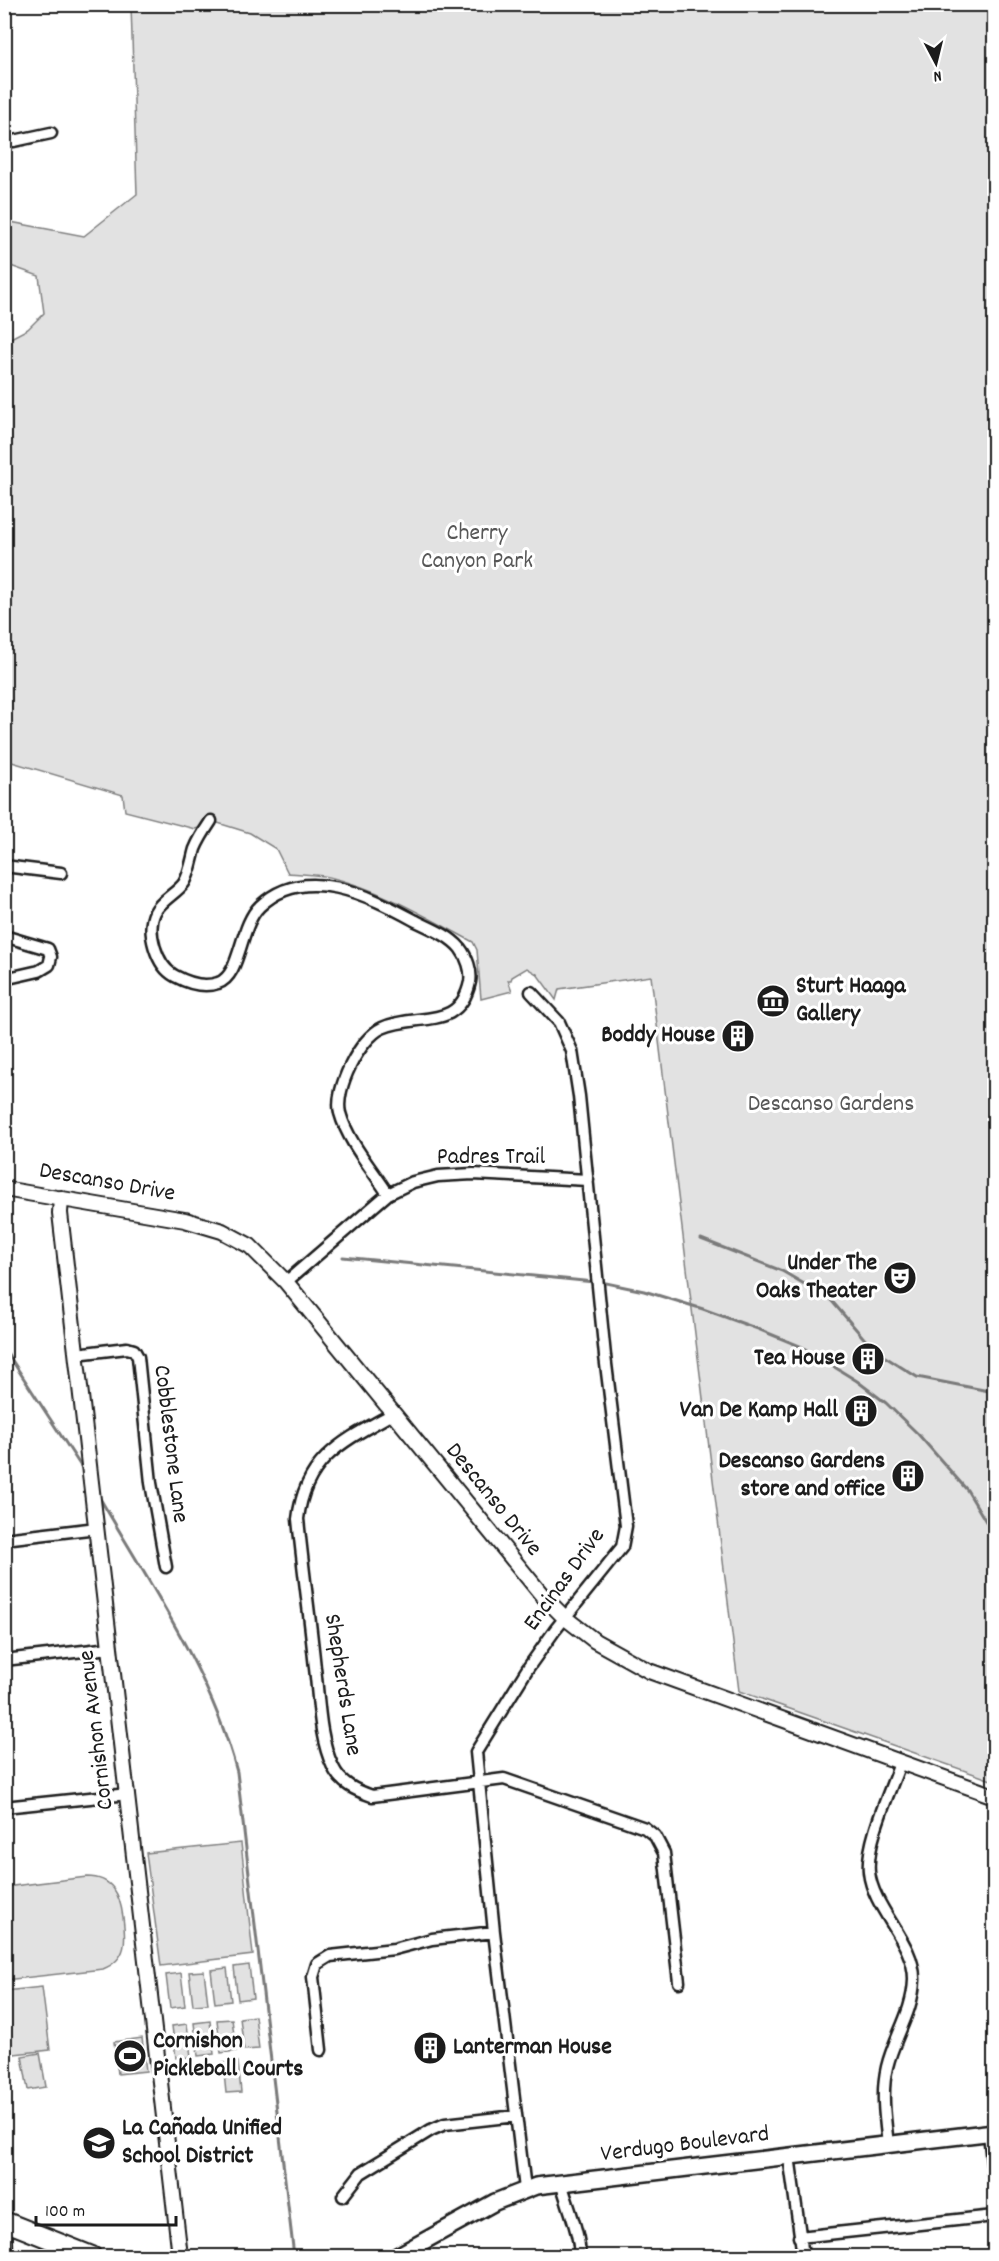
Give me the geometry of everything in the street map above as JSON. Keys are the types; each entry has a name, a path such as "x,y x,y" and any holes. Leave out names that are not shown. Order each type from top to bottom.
{"main road":[{"name":"Verdugo Boulevard","path":"397,2256 525,2188 992,2132"},
{"path":"5,2221 92,2256"}],"street":[{"path":"4,141 51,133"},
{"path":"211,821 196,845 185,882 155,911 152,928 154,948 161,963 172,975 204,985 220,983 230,975 247,923 258,908 273,895 291,887 310,884 331,886 358,893 394,909 446,936 460,948 468,962 471,977 462,1005 451,1013 434,1018 393,1023 380,1029 368,1038 356,1055 344,1080 339,1106 344,1125 388,1194"},
{"path":"4,866 61,873"},
{"path":"4,936 48,949 51,957 49,965 39,971 4,979"},
{"name":"Encinas Drive","path":"525,2188 494,1932 476,1749 564,1617 622,1547 626,1526 605,1356 579,1095 572,1051 559,1022 531,992"},
{"name":"Padres Trail","path":"286,1282 388,1194 413,1182 438,1176 484,1175 588,1180"},
{"name":"Descanso Drive","path":"4,1189 185,1220 222,1231 250,1246 286,1282 542,1595 564,1617 611,1651 649,1671 994,1796"},
{"name":"Cornishon Avenue","path":"61,1197 60,1213 180,2256"},
{"name":"Cobblestone Lane","path":"76,1354 127,1348 134,1350 138,1357 151,1483 166,1567"},
{"name":"Shepherds Lane","path":"394,1413 341,1445 322,1461 312,1471 300,1498 299,1529 326,1742 333,1766 341,1780 354,1790 372,1796 504,1779 645,1828 655,1836 664,1853 679,1982"},
{"path":"4,1539 97,1528"},
{"path":"4,1660 110,1648"},
{"path":"888,2144 884,2096 887,2065 906,2020 914,1993 914,1977 910,1956 874,1890 869,1871 869,1853 900,1762"},
{"path":"4,1808 128,1794"},
{"path":"321,2050 314,1977 314,1970 319,1961 330,1956 394,1949 432,1939 494,1932"},
{"path":"343,2196 361,2173 431,2130 445,2124 516,2116"},
{"path":"992,2132 994,2181"},
{"path":"789,2156 802,2256"},
{"path":"561,2182 579,2236 581,2248 579,2256"},
{"path":"799,2237 994,2216"},
{"path":"5,2221 7,2256"}],"green space":[{"path":"131,5 994,5 994,1781 739,1691 651,976 559,989 556,1000 537,974 527,968 508,980 512,991 481,999 477,950 473,942 403,905 348,882 324,876 288,873 276,849 250,833 218,823 195,829 125,811 123,795 5,760 5,341 28,329 44,313 39,276 5,264 5,221 84,236 137,194"},
{"path":"241,1843 253,1955 161,1966 146,1853"},
{"path":"87,1877 103,1880 109,1884 120,1901 125,1941 117,1960 103,1969 5,1980 5,1887"},
{"path":"249,1965 253,1998 238,2000 234,1967"},
{"path":"227,1968 231,2001 215,2003 211,1970"},
{"path":"204,1971 208,2004 193,2005 189,1972"},
{"path":"181,1973 185,2006 170,2008 166,1975"},
{"path":"42,1987 50,2050 5,2055 5,1991"},
{"path":"255,2016 259,2049 244,2050 240,2018"},
{"path":"232,2019 236,2051 221,2053 217,2020"},
{"path":"210,2021 214,2054 198,2056 194,2023"},
{"path":"187,2024 191,2057 176,2058 172,2026"},
{"name":"Cornishon Pickleball Courts","path":"142,2038 146,2071 118,2074 114,2042"},
{"path":"40,2053 46,2087 28,2090 22,2056"},
{"path":"238,2062 241,2092 226,2093 223,2063"}],"waterway":[{"path":"701,1239 782,1271 830,1299 874,1350 917,1377 994,1392"},
{"path":"343,1257 594,1282"},
{"path":"601,1282 644,1291 758,1329 802,1347 857,1381 886,1403 918,1434 967,1490 994,1535"},
{"path":"4,1348 84,1471"},
{"path":"98,1495 158,1595 195,1664 226,1735 237,1772 294,2256"}],"place":[{"name":"Sturt Haaga Gallery","path":"773,1001"},
{"name":"Boddy House","path":"738,1036"},
{"name":"Under The Oaks Theater","path":"900,1278"},
{"name":"Tea House","path":"868,1359"},
{"name":"Van De Kamp Hall","path":"861,1411"},
{"name":"Descanso Gardens store and office","path":"908,1476"},
{"name":"Lanterman House","path":"430,2048"},
{"name":"Cornishon Pickleball Courts","path":"130,2056"},
{"name":"La Cañada Unified School District","path":"99,2143"}],"park label":[{"name":"Cherry Canyon Park","path":"477,548"},
{"name":"Descanso Gardens","path":"831,1105"}]}
